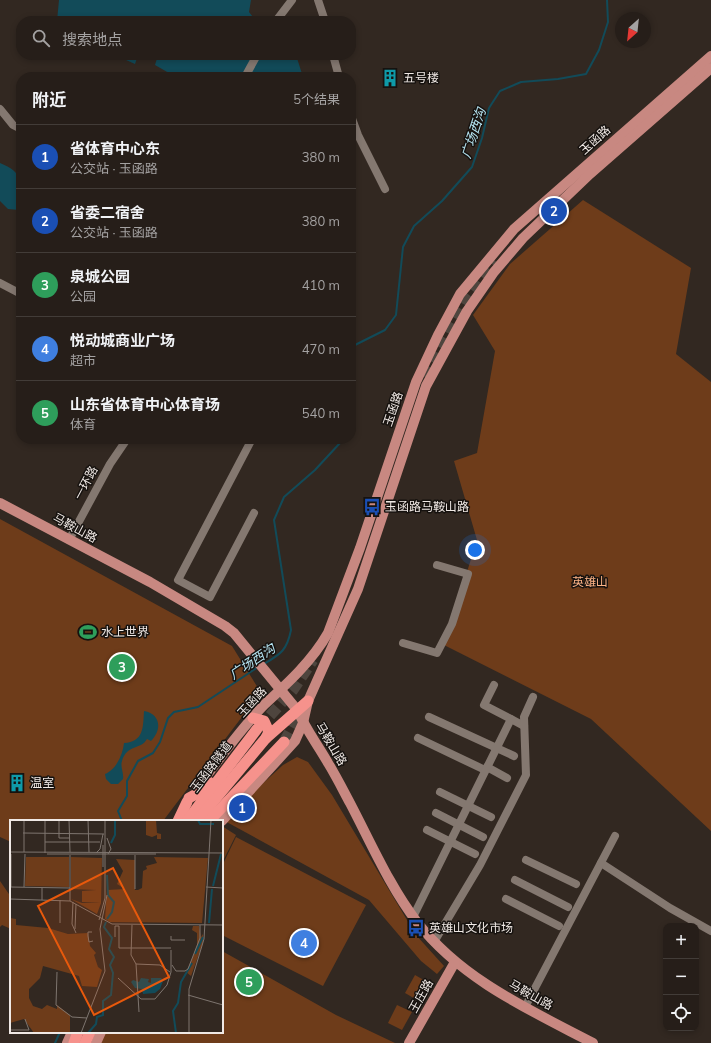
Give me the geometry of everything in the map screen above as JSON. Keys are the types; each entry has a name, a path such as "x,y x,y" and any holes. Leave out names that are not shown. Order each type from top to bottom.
{"highway":[{"path":"198,820 266,738 308,701"},
{"path":"253,718 264,721 269,732 266,738"},
{"name":"玉函路隧道","path":"188,820 258,729"},
{"path":"210,820 284,742"},
{"path":"178,820 188,800 200,792 245,744"},
{"path":"217,820 266,765 273,754"},
{"path":"74,1043 78,1033"},
{"path":"85,1043 90,1033"}],"main road":[{"name":"玉函路","path":"173,820 179,809 188,800 253,718 321,646 328,633 360,548 416,382 438,335 460,294 514,229 711,56"},
{"name":"玉函路","path":"223,820 290,747 303,723 308,701 358,589 426,386 467,311 494,272 523,238 590,174 711,68"},
{"name":"马鞍山路","path":"0,504 193,606 234,633 298,711 303,723 328,762 391,880 413,916 434,942 455,962 494,990 593,1043"},
{"name":"王庄路","path":"409,1043 455,962"},
{"path":"67,1043 72,1033"},
{"path":"96,1043 101,1033"}],"street":[{"path":"280,16 292,0"},
{"path":"318,0 323,16"},
{"path":"248,72 254,60"},
{"path":"334,60 338,72"},
{"path":"0,109 13,125 16,126"},
{"path":"356,130 385,189"},
{"path":"0,283 16,291"},
{"name":"一环路","path":"69,540 110,464 124,444"},
{"path":"249,444 178,580 210,597 254,513"},
{"path":"404,643 437,653 452,624 468,574 437,565"},
{"path":"494,685 484,705 524,726"},
{"path":"434,942 480,866 526,775 524,717 533,697"},
{"path":"429,717 514,756"},
{"path":"413,916 511,719"},
{"path":"418,738 507,778"},
{"path":"440,792 491,817"},
{"path":"436,813 483,837"},
{"path":"427,830 475,854"},
{"path":"525,1007 615,836"},
{"path":"526,860 576,884"},
{"path":"601,863 670,908 711,931"},
{"path":"515,880 568,908"},
{"path":"506,899 559,926"}],"green space":[{"name":"英雄山","path":"583,200 691,268 676,354 711,382 711,831 591,719 444,645 477,540 454,461 477,453 495,351 473,315 510,264"},
{"path":"0,519 232,646 258,688 254,701 164,820 10,820 10,842 0,837"},
{"path":"297,757 308,762 332,795 416,935 444,966 437,974 421,961 369,900 223,820 283,765"},
{"path":"223,827 236,835 223,861"},
{"path":"236,837 366,905 323,986 223,936 223,864"},
{"path":"0,881 10,896 10,929 2,925 0,927"},
{"path":"223,952 336,1015 395,1043 100,1043 105,1033 223,1033"},
{"path":"415,975 429,983 419,1001 405,993"},
{"path":"397,1005 412,1012 402,1030 388,1023"}],"water":[{"path":"59,0 251,0 249,12 252,16 57,16"},
{"path":"126,60 136,60 135,64"},
{"path":"156,60 298,60 301,72 167,72 155,65"},
{"path":"0,163 16,173 16,210 8,209 0,201"},
{"path":"144,711 154,715 157,719 158,727 155,737 151,741 147,739 141,745 127,752 122,761 123,779 118,784 111,784 106,779 105,774 116,765 124,743 131,742 139,737 143,728"}],"waterway":[{"name":"广场西沟","path":"356,344 385,330 396,315 403,247 414,226 442,201 472,167 482,138 489,108 500,91 521,82 558,79 586,74 599,50 608,22 607,0"},
{"name":"广场西沟","path":"264,664 282,651 291,630 274,520 284,497 315,470 339,444"},
{"name":"广场西沟","path":"122,820 118,811 127,796 127,781 138,761 153,753 160,742 168,718 174,712 198,707 258,667"},
{"name":"广场西沟","path":"55,1043 60,1033"}],"tunnel":[{"path":"423,376 465,298 494,260"},
{"path":"259,728 293,690 313,660"},
{"path":"284,742 303,707"}],"place":[{"name":"五号楼","path":"390,78"},
{"name":"省委二宿舍","path":"554,211"},
{"name":"玉函路马鞍山路","path":"372,507"},
{"name":"水上世界","path":"88,632"},
{"name":"泉城公园","path":"122,667"},
{"name":"温室","path":"17,783"},
{"name":"省体育中心东","path":"242,808"},
{"name":"英雄山文化市场","path":"416,928"},
{"name":"悦动城商业广场","path":"304,943"},
{"name":"山东省体育中心体育场","path":"249,982"}]}
